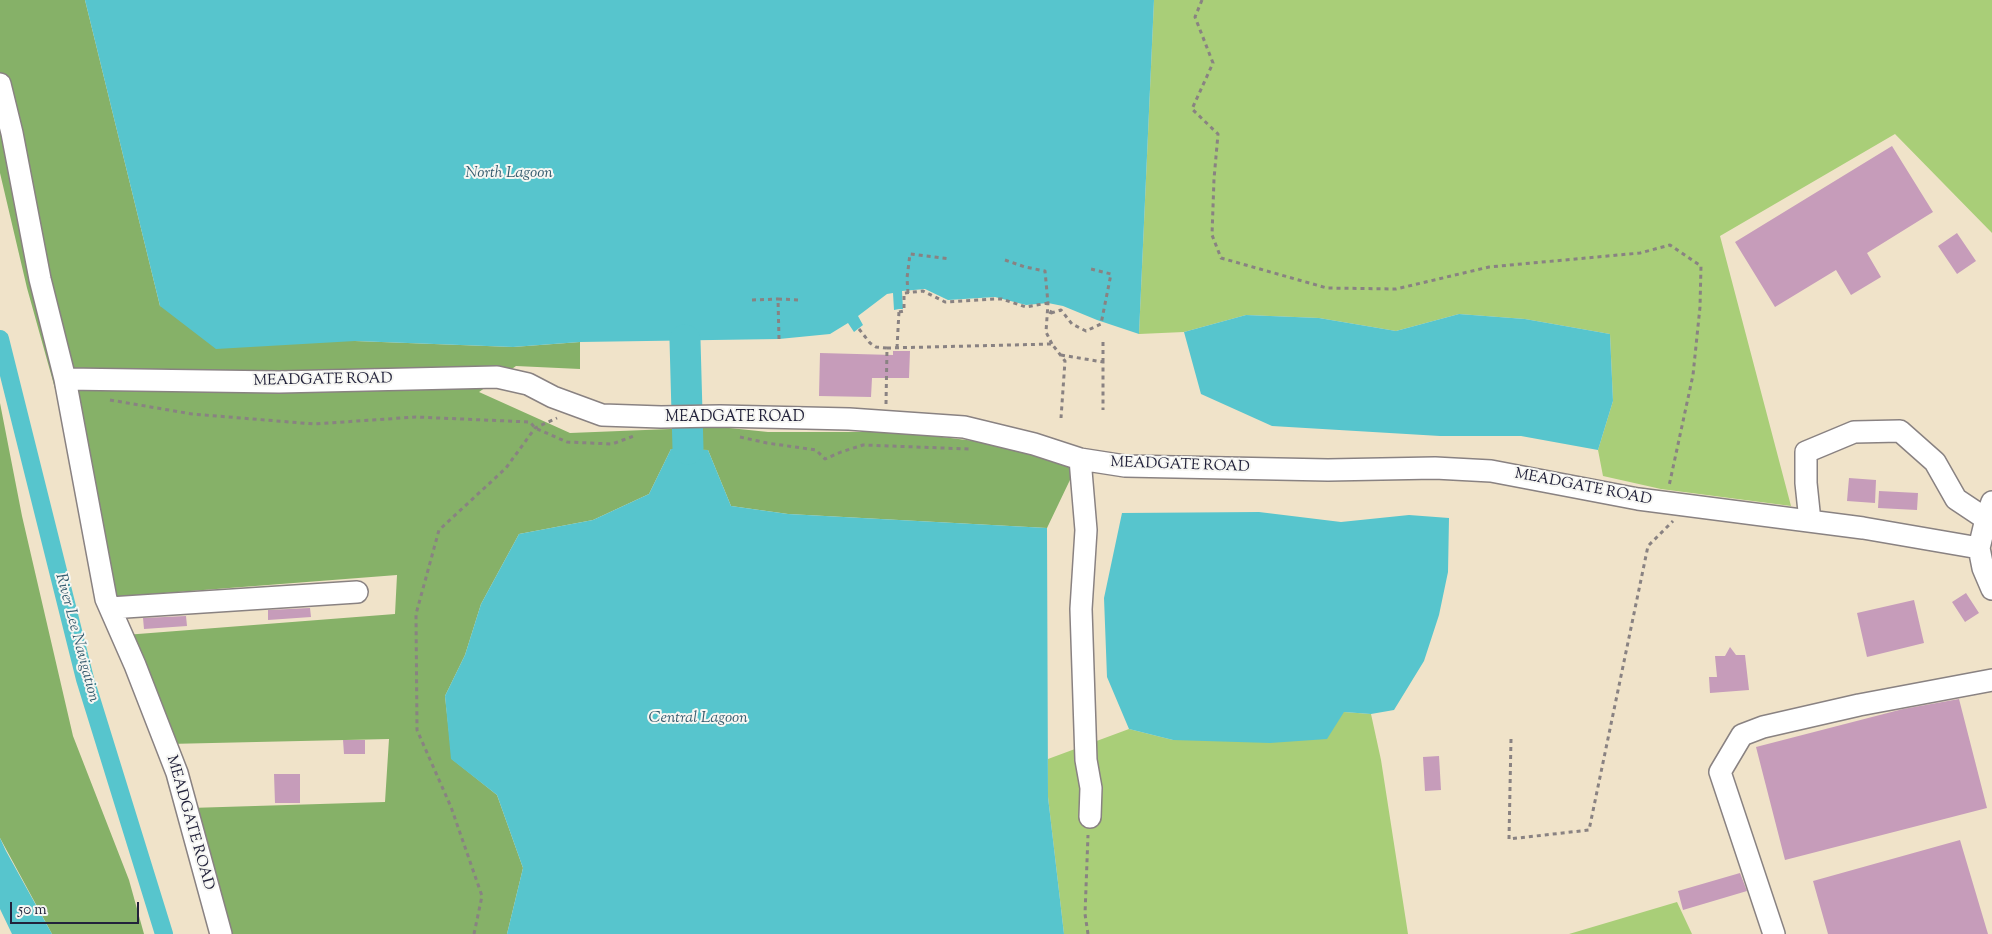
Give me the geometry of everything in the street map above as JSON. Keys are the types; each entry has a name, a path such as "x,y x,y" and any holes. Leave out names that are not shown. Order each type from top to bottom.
{"street":[{"path":"0,84 12,133 40,279 65,379"},
{"name":"MEADGATE ROAD","path":"221,934 178,773 106,599 65,379 280,382 497,377 528,384 553,397 602,415 661,418 720,416 849,419 964,427 1034,444 1080,459 1125,466 1194,469 1328,470 1435,468 1491,471 1674,505 1810,521 1979,548"},
{"path":"1810,521 1806,483 1806,452 1854,432 1900,431 1935,462 1956,499 1989,511 1979,548 1983,568 1992,589"},
{"path":"1080,459 1086,530 1081,609 1086,760 1091,788 1090,817"},
{"path":"110,608 357,592"},
{"path":"1774,934 1720,772 1742,735 1763,727 1850,707 1992,680"}],"path":[{"path":"1202,0 1195,17 1213,63 1192,109 1218,134 1212,235 1221,258 1327,288 1396,289 1489,267 1640,253 1670,245 1701,266 1700,307 1693,375 1669,490 1674,505 1670,526 1648,546 1589,830 1509,839 1511,739"},
{"path":"908,292 907,278 910,254 950,259"},
{"path":"1005,260 1045,271 1048,303 1046,332 1052,344 1065,361 1061,418"},
{"path":"1051,313 1061,310 1072,324 1086,331 1101,324 1111,274 1091,269"},
{"path":"897,348 899,310 904,311 904,293 924,292 945,302 994,299 1026,307 1048,303"},
{"path":"778,299 779,339"},
{"path":"752,300 800,300"},
{"path":"1046,318 1051,313 1053,307"},
{"path":"859,329 870,343 876,347 887,348 1052,344"},
{"path":"1103,342 1103,410"},
{"path":"886,422 887,348"},
{"path":"1060,355 1103,362"},
{"path":"109,400 192,414 314,424 416,416 530,422 535,428 567,442 612,444 636,436"},
{"path":"474,934 482,896 451,807 417,730 416,614 439,530 506,468 535,428 580,407"},
{"path":"739,436 767,443 816,450 825,459 863,445 973,449"},
{"path":"1088,934 1085,914 1090,817"}],"green space":[{"path":"0,0 85,0 160,306 355,341 513,347 580,342 580,369 516,366 479,392 570,433 720,427 768,432 902,432 1023,447 1080,459 1047,528 788,514 731,506 708,450 671,449 649,494 593,520 519,534 481,604 465,655 445,696 452,759 497,795 523,868 507,934 227,934 190,808 385,802 389,739 168,744 125,635 395,614 397,575 113,597 27,288 0,173"},
{"path":"1154,0 1992,0 1992,233 1895,134 1720,236 1791,506 1661,489 1603,476 1598,450 1613,401 1610,334 1525,319 1459,314 1396,331 1319,318 1246,315 1184,332 1139,334"},
{"path":"0,403 22,516 73,736 129,880 144,934 52,934 0,838"},
{"path":"1344,712 1371,714 1381,760 1408,934 1064,934 1048,797 1048,759 1129,729 1173,740"},
{"path":"1677,902 1692,934 1569,934"}],"water":[{"name":"North Lagoon","path":"85,0 1154,0 1139,334 1063,306 1048,303 1026,305 995,297 948,300 925,289 902,291 903,309 894,310 893,293 887,294 858,316 863,325 854,332 848,323 830,334 779,339 580,342 513,347 355,341 216,349 160,306"},
{"path":"1459,314 1525,319 1610,334 1613,401 1598,450 1521,436 1440,436 1272,426 1201,394 1184,332 1246,315 1319,318 1396,331"},
{"name":"Central Lagoon","path":"671,449 708,450 731,506 788,514 1047,528 1048,797 1064,934 507,934 523,868 497,795 451,759 445,696 465,655 481,604 519,534 593,520 649,494"},
{"path":"1259,512 1341,522 1409,515 1449,518 1448,572 1439,615 1424,661 1394,710 1371,714 1344,712 1327,739 1270,743 1173,740 1129,729 1107,677 1104,598 1122,513"},
{"path":"0,838 52,934 12,934 0,909"}],"building":[{"path":"1892,146 1933,212 1867,253 1881,277 1851,295 1836,270 1775,307 1735,242"},
{"path":"1957,233 1976,261 1957,274 1938,246"},
{"path":"893,351 910,351 909,378 872,378 871,397 819,396 820,353 893,355"},
{"path":"1849,478 1876,480 1875,503 1847,501"},
{"path":"1879,491 1918,493 1917,510 1878,508"},
{"path":"1966,593 1979,613 1965,622 1952,602"},
{"path":"1914,600 1924,643 1867,657 1857,613"},
{"path":"310,608 311,617 268,620 268,610"},
{"path":"186,616 187,626 144,629 143,618"},
{"path":"1730,647 1736,655 1745,655 1749,690 1710,693 1709,677 1717,677 1715,656 1725,656"},
{"path":"1959,699 1987,808 1785,860 1756,747 1903,709"},
{"path":"343,740 365,740 365,754 344,754"},
{"path":"1439,756 1441,790 1425,791 1423,757"},
{"path":"274,774 300,774 300,803 275,803"},
{"path":"1960,840 1988,934 1828,934 1813,881"},
{"path":"1740,873 1747,891 1683,910 1678,891"}],"waterway":[{"name":"River Lee Navigation","path":"0,339 85,679 164,934"},
{"path":"685,340 688,449"}]}
